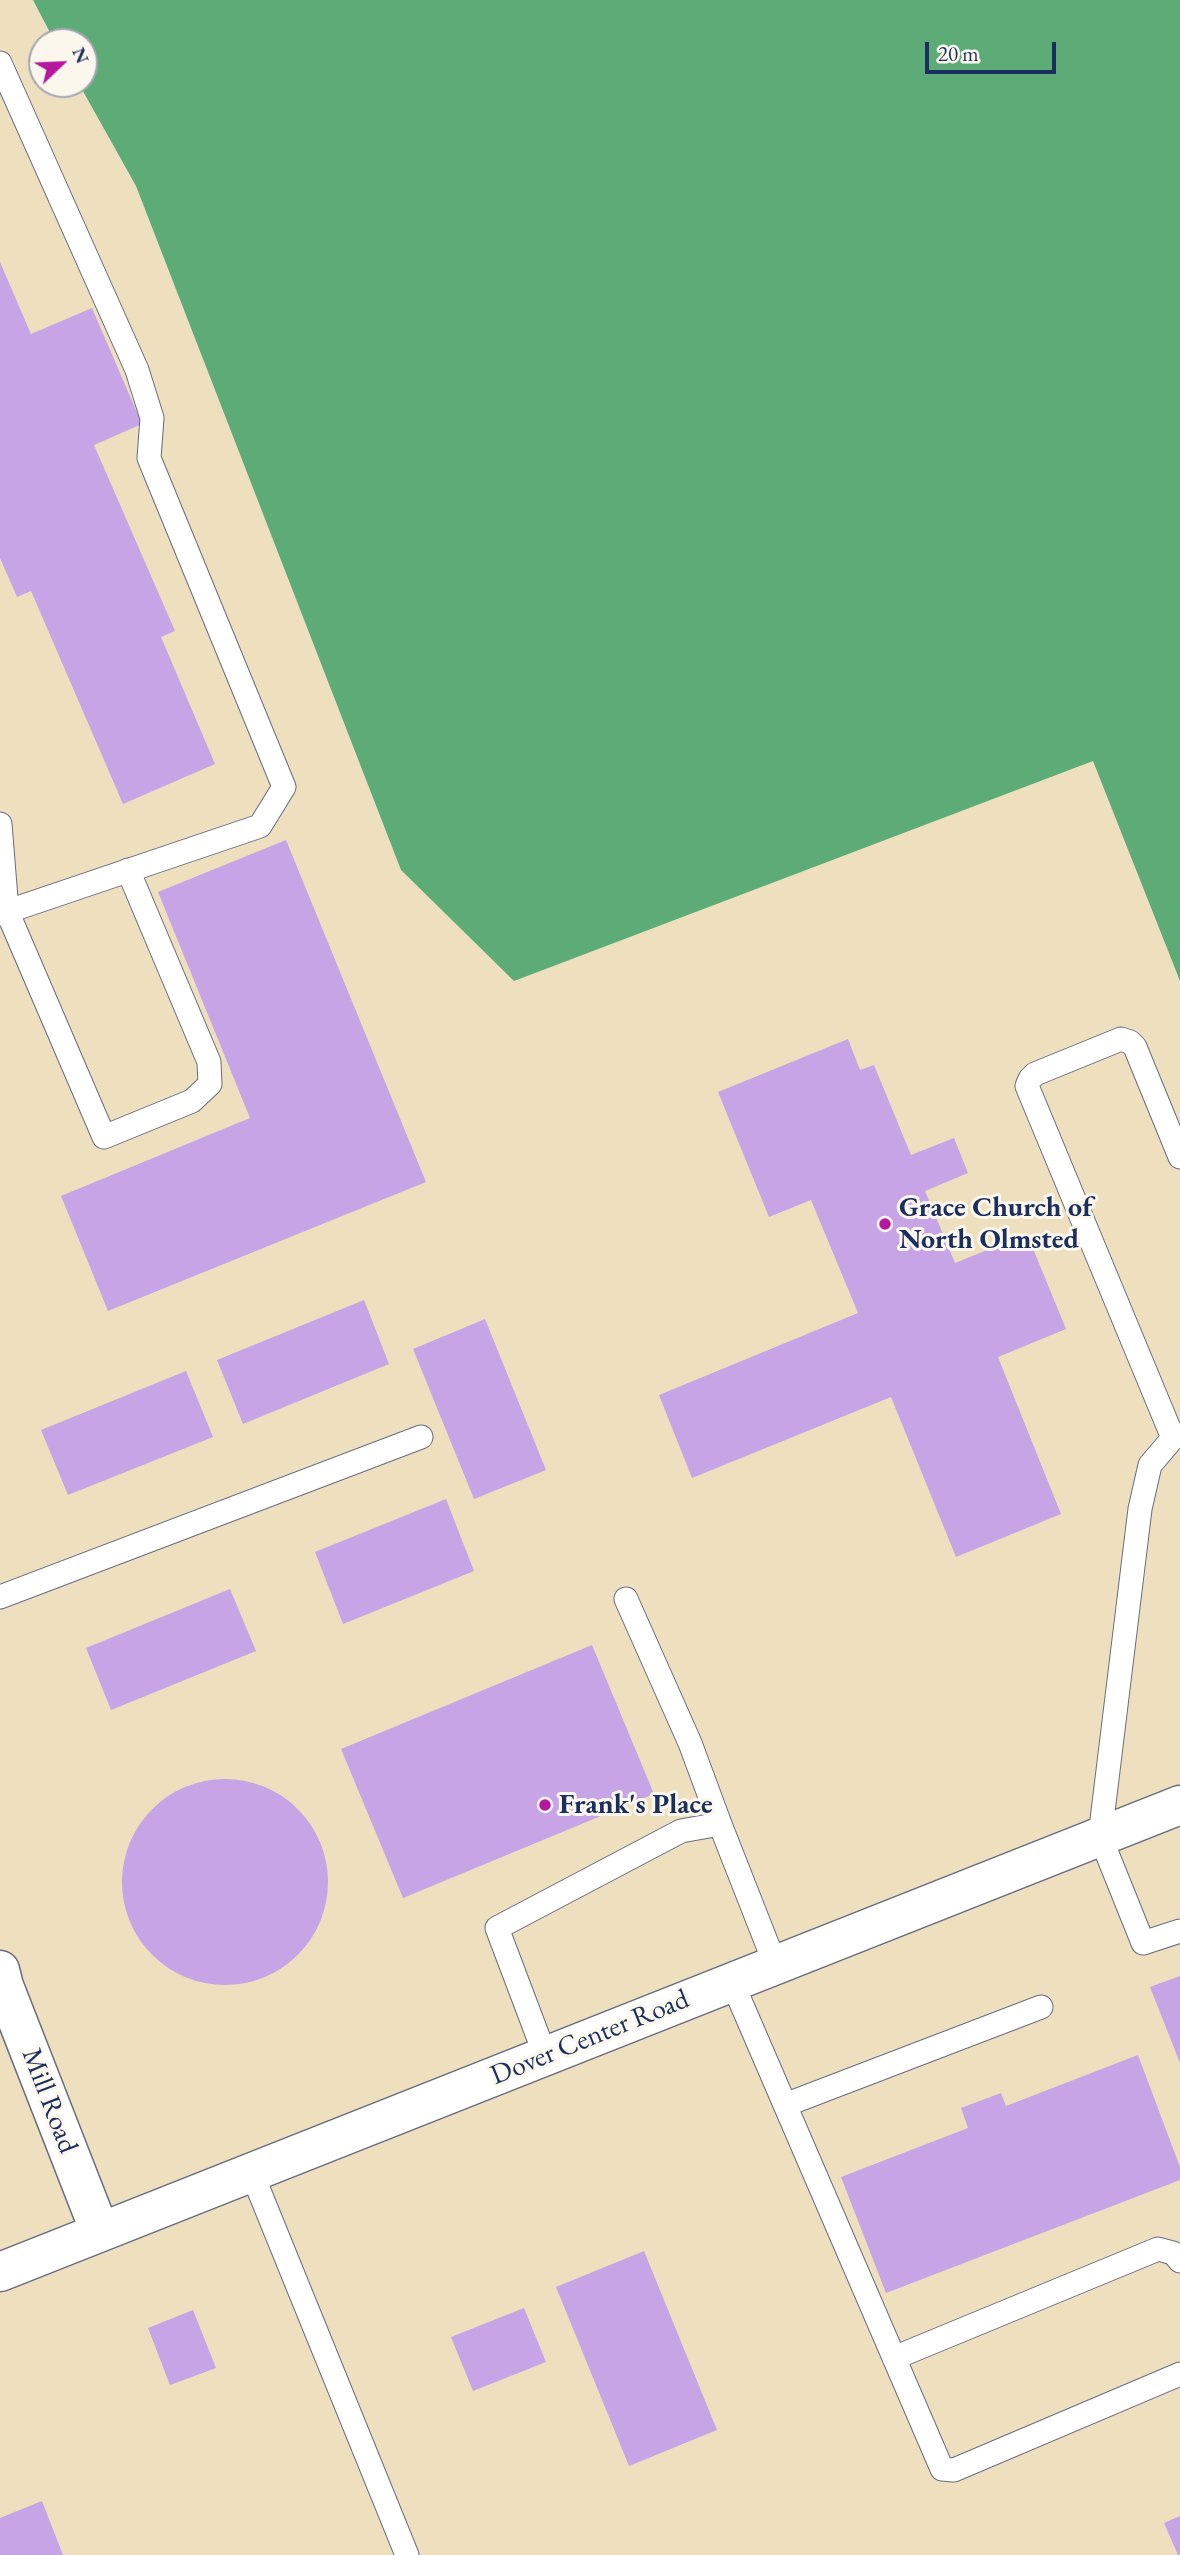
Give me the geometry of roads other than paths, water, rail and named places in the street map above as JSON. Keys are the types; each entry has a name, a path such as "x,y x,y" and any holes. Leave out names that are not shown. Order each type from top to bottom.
{"street":[{"name":"Dover Center Road","path":"0,2273 251,2171 1180,1805"},
{"name":"Mill Road","path":"0,1970 8,2017 100,2232"}],"lane":[{"path":"0,63 137,370 152,418 149,458 284,787 260,826 4,912"},
{"path":"0,824 4,912 104,1138 192,1101 210,1084 209,1062 128,870"},
{"path":"1180,1157 1135,1047 1130,1042 1121,1039 1035,1074 1030,1079 1027,1086 1176,1437 1150,1465 1140,1510 1100,1836 1143,1943 1180,1931"},
{"path":"0,1597 421,1437"},
{"path":"626,1599 690,1743 775,1964"},
{"path":"545,2056 498,1928 681,1831 720,1824"},
{"path":"732,1982 942,2469 954,2470 1180,2374"},
{"path":"785,2105 1041,2007"},
{"path":"251,2171 407,2555"},
{"path":"894,2358 1158,2249 1173,2253 1180,2261"}],"place":[{"name":"Grace Church of North Olmsted","path":"885,1224"},
{"name":"Frank's Place","path":"545,1805"}]}
